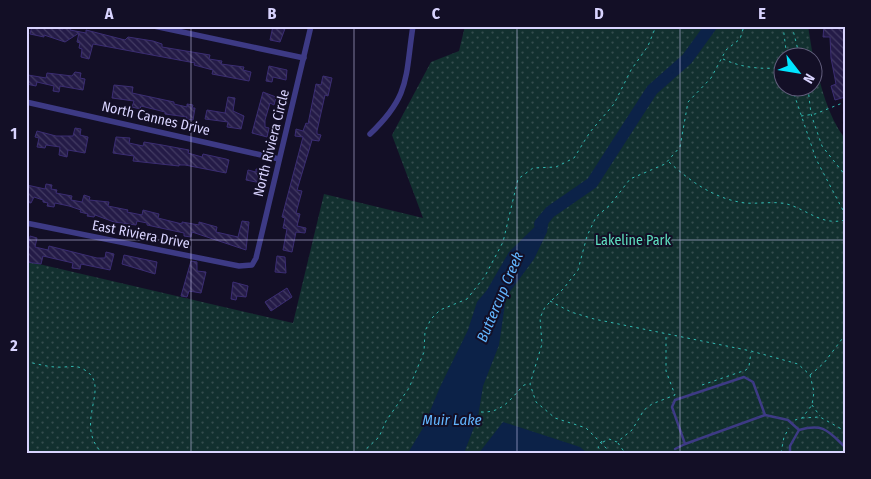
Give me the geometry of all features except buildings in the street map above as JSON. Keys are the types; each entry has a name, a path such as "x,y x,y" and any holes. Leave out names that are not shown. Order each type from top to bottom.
{"street":[{"path":"154,26 304,58"},
{"name":"North Riviera Circle","path":"252,265 256,258 312,26"},
{"path":"370,134 393,108 403,91 408,74 413,26"},
{"name":"North Cannes Drive","path":"26,102 279,159"},
{"name":"East Riviera Drive","path":"26,223 240,266 252,265"}],"lane":[{"path":"684,444 672,407 675,400 744,377 753,382 766,415"},
{"path":"675,449 684,444 766,415 788,420 800,430"},
{"path":"790,453 790,446 800,430 814,426 827,430 845,447"}],"path":[{"path":"362,453 379,437 386,421 409,388 424,352 426,330 430,319 440,310 468,299 485,276 503,242 518,179 533,168 556,167 574,158 590,132 614,104 631,70 648,46 656,26"},
{"path":"611,453 602,442 577,423 547,414 536,402 530,384 542,344 540,318 550,301 564,288 578,270 590,227 601,212 610,205 630,179 669,162 680,147 683,139 688,102 711,78 726,50 740,39 744,26"},
{"path":"783,26 786,48"},
{"path":"792,26 798,48"},
{"path":"722,59 740,66 760,68 774,67"},
{"path":"795,98 816,159 845,214"},
{"path":"809,98 811,114 822,146 845,175"},
{"path":"801,116 845,102"},
{"path":"669,162 694,184 726,198 744,203 784,204 797,207 823,221 845,220"},
{"path":"550,301 571,312 594,319 751,351 798,364 810,375 814,392 812,405 802,418"},
{"path":"617,442 632,430 644,410 652,404 675,395 665,366 666,334"},
{"path":"810,375 824,363 845,334"},
{"path":"702,386 746,370 749,366 751,351"},
{"path":"26,362 55,367 79,367 90,374 96,390 90,417 90,430 95,444 102,453"},
{"path":"481,412 496,411 504,407 524,385 530,384"},
{"path":"812,405 820,417 845,431"},
{"path":"795,420 820,417"},
{"path":"781,453 784,437 790,427"},
{"path":"602,453 598,447 608,439 617,442 625,453"}],"green space":[{"name":"Lakeline Park","path":"465,26 808,26 812,48 774,48 774,98 824,98 824,96 829,110 845,139 845,453 26,453 26,261 293,323 324,194 423,218 392,135 431,62 459,51"}],"water":[{"name":"Muir Lake","path":"550,212 547,232 534,259 506,297 499,345 483,386 478,417 464,453 408,453 423,428 440,387 468,330 477,302 487,290 509,252"},
{"name":"Muir Lake","path":"503,422 580,447 587,453 479,453"}],"waterway":[{"name":"Buttercup Creek","path":"540,224 550,212 592,183 652,90 687,59 711,26"}]}
